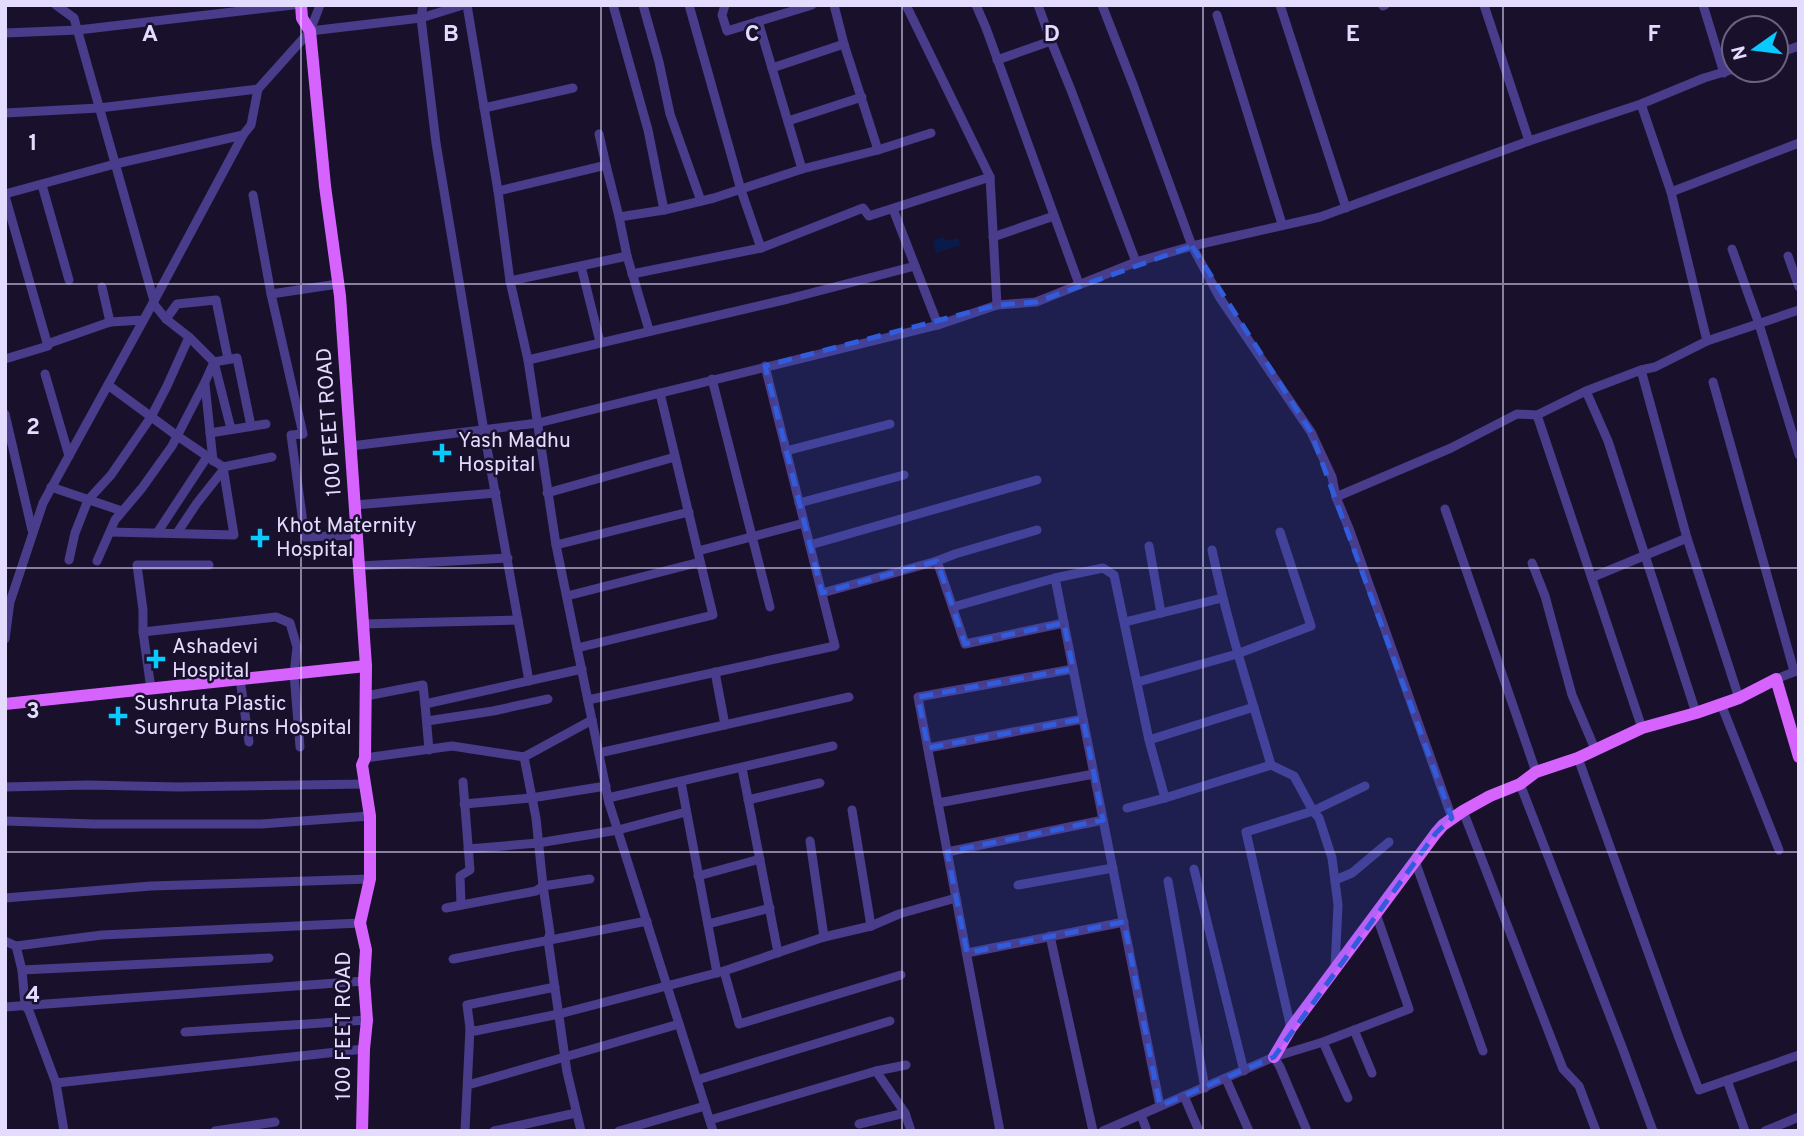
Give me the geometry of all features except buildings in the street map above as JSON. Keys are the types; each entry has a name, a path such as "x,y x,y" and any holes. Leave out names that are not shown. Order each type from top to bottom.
{"main road":[{"name":"100 FEET ROAD","path":"302,5 302,19 310,31 325,186 338,284 366,666 365,758 362,765 370,816 370,879 360,923 366,950 364,981 368,1020 364,1049 362,1131"},
{"path":"5,704 366,666"},
{"path":"1274,1057 1291,1028 1436,833 1458,815 1490,796 1520,784 1536,772 1578,758 1642,728 1739,698 1776,679 1799,757"}],"street":[{"path":"56,5 74,18 78,30 153,302 166,319 214,362 231,429"},
{"path":"5,33 78,30 293,5"},
{"path":"5,639 7,602 43,503 243,135 251,125 258,89 310,31 320,5"},
{"path":"423,5 421,18 436,143 529,681"},
{"path":"310,31 421,18 465,5 498,191 510,281 528,359 556,545 608,798 713,1131"},
{"path":"613,5 648,130 664,210"},
{"path":"643,5 670,114 701,201"},
{"path":"689,5 741,190 761,248"},
{"path":"726,5 722,15 727,31 812,5"},
{"path":"834,5 878,150"},
{"path":"906,5 989,177 997,305"},
{"path":"976,5 1079,284"},
{"path":"1038,5 1136,262"},
{"path":"1102,5 1192,246 1220,298 1311,432 1332,477 1336,497 1458,815 1563,1069 1579,1086 1597,1131"},
{"path":"1280,5 1346,208"},
{"path":"1484,5 1529,141"},
{"path":"1703,5 1720,60"},
{"path":"1217,15 1282,225"},
{"path":"758,21 802,169"},
{"path":"997,60 1051,41"},
{"path":"772,68 844,44"},
{"path":"351,446 538,423 938,325 997,305 1036,302 1136,262 1192,246 1320,217 1720,74"},
{"path":"484,108 573,88"},
{"path":"5,113 99,108 258,89"},
{"path":"788,121 862,97"},
{"path":"1641,104 1671,192 1707,341"},
{"path":"619,217 701,201 931,133"},
{"path":"599,134 627,256 649,330"},
{"path":"47,344 5,195 115,164 243,135"},
{"path":"1671,192 1799,143"},
{"path":"498,191 606,165"},
{"path":"632,274 761,248 863,208 869,216 989,177"},
{"path":"42,185 69,280"},
{"path":"253,195 271,294 303,433 291,435 306,537 357,535"},
{"path":"893,209 938,325"},
{"path":"993,237 1054,216"},
{"path":"1732,249 1759,324 1799,455"},
{"path":"510,281 627,256"},
{"path":"1788,256 1799,287"},
{"path":"581,266 600,342"},
{"path":"528,359 788,299 915,266"},
{"path":"271,294 338,284"},
{"path":"102,287 110,322"},
{"path":"153,302 177,304 216,300 228,359"},
{"path":"166,319 177,304"},
{"path":"1336,497 1451,448 1517,414 1537,415 1586,391 1655,367 1707,341 1799,310"},
{"path":"5,359 110,322 144,320"},
{"path":"69,560 75,533 88,500 111,475 151,417 189,337"},
{"path":"214,362 237,358 251,426"},
{"path":"97,561 115,520 172,446 214,362"},
{"path":"588,700 835,646 765,366"},
{"path":"1641,370 1687,538 1739,698"},
{"path":"46,374 69,456"},
{"path":"712,380 770,607"},
{"path":"157,533 210,459 205,382"},
{"path":"1713,382 1797,670 1776,679"},
{"path":"108,385 224,468 234,535 110,532"},
{"path":"1586,391 1608,441 1696,713"},
{"path":"577,649 713,615 660,393"},
{"path":"5,414 33,532"},
{"path":"1537,415 1642,728"},
{"path":"210,433 266,424"},
{"path":"786,452 890,424"},
{"path":"177,533 224,468 272,457"},
{"path":"547,493 675,457"},
{"path":"799,503 904,475"},
{"path":"810,545 1037,480"},
{"path":"51,487 122,511"},
{"path":"355,505 496,493"},
{"path":"1445,509 1536,772"},
{"path":"556,545 689,512"},
{"path":"698,551 804,523"},
{"path":"822,593 1037,530"},
{"path":"1138,682 1237,654 1311,626 1280,531"},
{"path":"1592,577 1687,538"},
{"path":"1149,546 1161,613"},
{"path":"1212,550 1237,654 1271,765"},
{"path":"359,566 508,558"},
{"path":"937,561 965,643 1064,623"},
{"path":"567,596 700,562"},
{"path":"1532,563 1545,596 1572,695 1595,749"},
{"path":"150,689 137,565 209,565"},
{"path":"953,607 1055,578 1103,568 1114,575 1149,740 1165,798"},
{"path":"1055,578 1160,1107"},
{"path":"1125,622 1222,598"},
{"path":"143,632 276,617 290,623 297,647 294,674 300,747"},
{"path":"363,624 518,620"},
{"path":"1000,1131 918,697 1073,668"},
{"path":"425,704 582,669"},
{"path":"715,672 724,724"},
{"path":"240,679 249,742"},
{"path":"366,696 423,685 429,750"},
{"path":"599,753 849,697"},
{"path":"427,721 493,711 548,698"},
{"path":"1721,704 1779,850"},
{"path":"1149,740 1254,707"},
{"path":"928,748 1083,719"},
{"path":"365,758 452,747 524,757 592,720"},
{"path":"608,798 833,746"},
{"path":"524,757 536,818 550,933 548,940 565,1058 581,1131"},
{"path":"1578,758 1699,1090 1799,1055"},
{"path":"1127,808 1271,765 1294,776 1313,811 1320,818 1332,858 1338,905 1335,968"},
{"path":"742,768 778,953"},
{"path":"938,803 1094,774"},
{"path":"461,905 460,876 470,870 463,782"},
{"path":"681,782 708,924 739,1024 901,975"},
{"path":"748,800 820,783"},
{"path":"5,787 365,784"},
{"path":"1520,784 1653,1131"},
{"path":"464,804 531,798 606,786"},
{"path":"1291,1028 1246,832 1313,811 1365,786"},
{"path":"852,810 871,926"},
{"path":"468,849 538,844 618,830 686,812"},
{"path":"5,821 261,824 370,816"},
{"path":"947,852 1104,820"},
{"path":"810,841 824,937"},
{"path":"1335,880 1352,873 1389,842"},
{"path":"698,876 760,859"},
{"path":"1415,861 1483,1051"},
{"path":"1018,885 1113,868"},
{"path":"1194,869 1244,1071"},
{"path":"5,898 151,886 370,879"},
{"path":"446,908 536,891 543,886 590,879"},
{"path":"1168,881 1205,1088"},
{"path":"470,1028 475,1031 559,1014 721,972 824,937 871,926 899,914 956,898"},
{"path":"708,924 770,908"},
{"path":"1103,1131 1274,1057 1409,1009 1376,914"},
{"path":"453,959 647,921"},
{"path":"967,953 1124,922"},
{"path":"5,940 16,946 102,935 360,923"},
{"path":"1050,936 1093,1131"},
{"path":"16,946 22,970 25,1005 56,1083 64,1131"},
{"path":"22,970 269,958"},
{"path":"5,1007 364,981"},
{"path":"464,1131 470,1028 467,1005 555,987"},
{"path":"185,1032 368,1020"},
{"path":"697,1080 890,1021"},
{"path":"468,1085 679,1024"},
{"path":"1354,1030 1372,1073"},
{"path":"1323,1041 1348,1098"},
{"path":"56,1083 364,1049"},
{"path":"1274,1057 1307,1131"},
{"path":"710,1121 876,1071 906,1065"},
{"path":"876,1071 905,1113 911,1131"},
{"path":"1226,1079 1249,1131"},
{"path":"1727,1080 1745,1131"},
{"path":"1184,1096 1199,1131"},
{"path":"619,1131 638,1128 705,1105"},
{"path":"494,1131 576,1113"},
{"path":"859,1124 905,1113"},
{"path":"1141,1115 1147,1131"},
{"path":"1765,1131 1799,1117"},
{"path":"215,1131 275,1122"}],"highlighted area":[{"path":"1192,246 1311,432 1452,818 1436,833 1274,1057 1160,1106 1124,922 967,953 947,852 1103,820 1083,719 928,748 918,697 1073,669 1064,623 965,644 937,561 822,593 765,366 997,305 1036,302"}],"water":[{"path":"942,237 947,241 958,238 960,245 936,253 933,241"}],"place":[{"name":"Yash Madhu Hospital","path":"442,453"},
{"name":"Khot Maternity Hospital","path":"260,538"},
{"name":"Ashadevi Hospital","path":"156,659"},
{"name":"Sushruta Plastic Surgery Burns Hospital","path":"118,716"}]}
